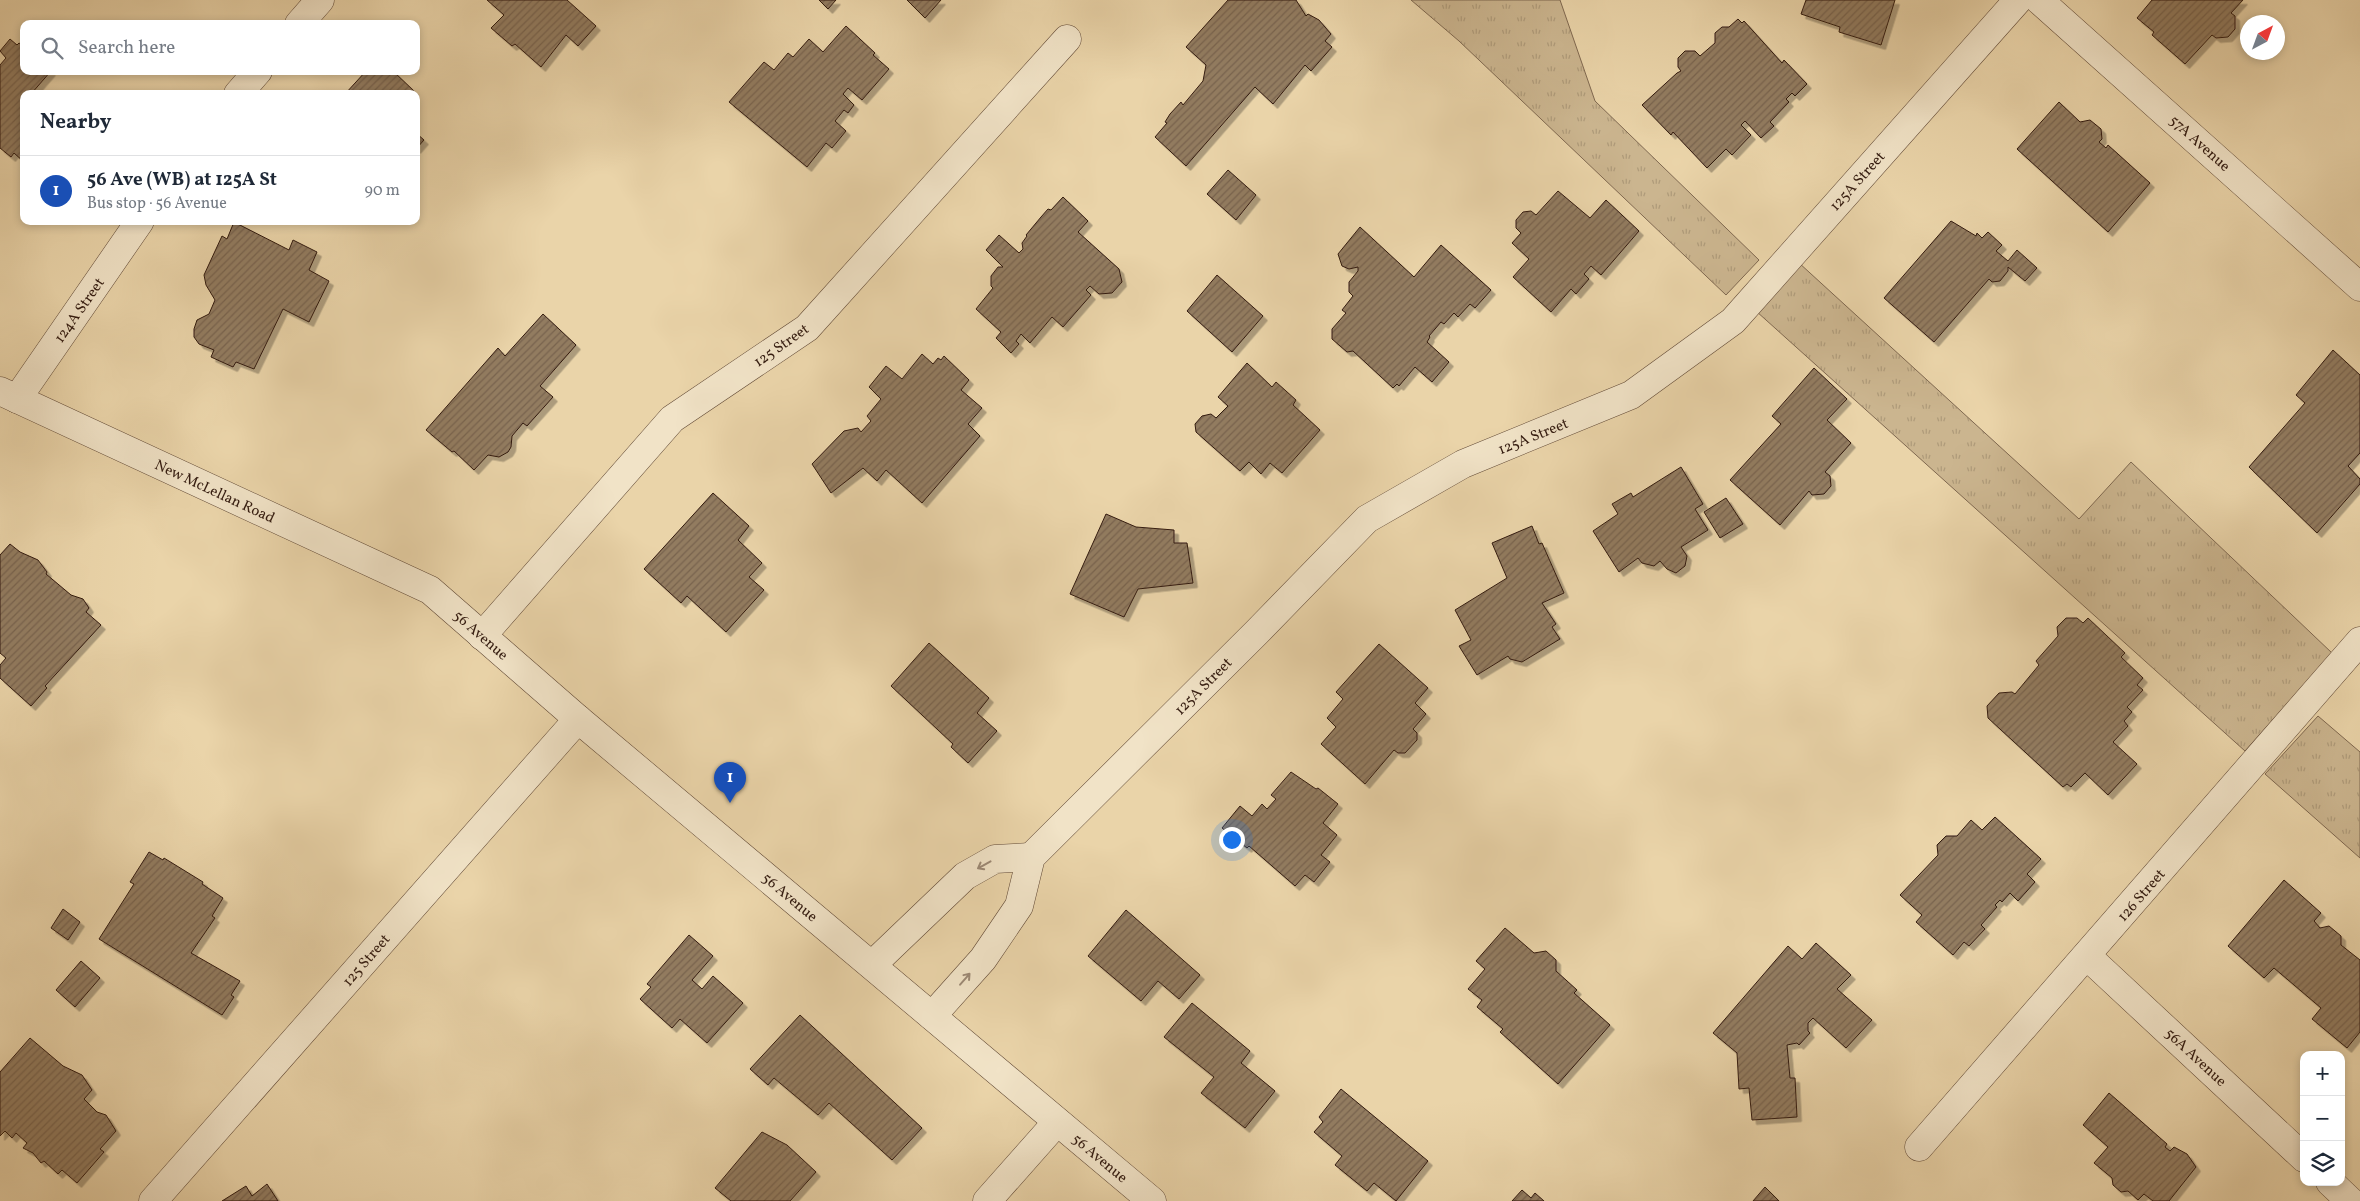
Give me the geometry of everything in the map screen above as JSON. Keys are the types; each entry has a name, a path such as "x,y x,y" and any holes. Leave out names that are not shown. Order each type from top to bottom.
{"street":[{"path":"302,20 320,0"},
{"name":"125A Street","path":"1031,856 1257,632 1367,519 1463,464 1631,396 1733,321 2018,0"},
{"name":"57A Avenue","path":"2039,0 2360,287"},
{"name":"125 Street","path":"482,636 672,419 807,328 1067,39"},
{"path":"241,90 255,75"},
{"name":"124A Street","path":"8,395 137,225"},
{"name":"New McLellan Road","path":"8,395 430,590"},
{"name":"56 Avenue","path":"430,590 578,719 1152,1201"},
{"name":"126 Street","path":"1919,1147 2360,641"},
{"name":"125 Street","path":"153,1201 578,719"},
{"path":"872,965 965,876 995,859 1031,856 1019,906 983,959 932,1016"},
{"name":"56A Avenue","path":"2087,956 2300,1154"},
{"path":"987,1201 1057,1122"},
{"path":"2334,1186 2350,1201"}],"green space":[{"path":"1411,0 1560,0 1595,101 1759,260 1726,295 1459,41"},
{"path":"1798,262 2079,519 2131,462 2332,653 2245,751 1756,311"},
{"path":"2318,716 2360,752 2360,858 2265,774"}],"building":[{"path":"487,0 567,0 596,26 578,46 566,35 541,67 515,44 512,46 491,28 504,15"},
{"path":"819,0 836,0 828,9"},
{"path":"907,0 941,0 925,18"},
{"path":"1228,0 1296,0 1306,16 1308,14 1319,20 1331,34 1325,41 1332,47 1311,71 1305,65 1273,104 1255,87 1186,166 1155,137 1167,123 1165,122 1170,114 1181,102 1183,105 1203,81 1206,65 1186,47"},
{"path":"1806,0 1895,0 1881,45 1839,32 1840,27 1801,14"},
{"path":"2152,0 2243,0 2231,13 2235,16 2235,29 2228,37 2216,38 2212,35 2185,64 2152,35 2154,32 2137,18"},
{"path":"1738,19 1742,23 1744,21 1782,63 1784,60 1807,84 1795,96 1792,93 1786,99 1789,102 1770,122 1774,126 1761,138 1745,121 1741,125 1751,135 1732,155 1726,149 1707,168 1673,132 1671,135 1642,105 1681,71 1678,67 1678,58 1685,51 1695,51 1700,56 1715,43 1715,33 1722,27 1729,27"},
{"path":"846,26 889,69 862,100 848,88 843,94 854,105 848,113 844,110 835,121 846,131 832,148 826,143 807,167 729,102 764,62 774,70 788,53 793,57 809,39 823,52"},
{"path":"10,39 17,45 19,43 20,75 48,75 34,90 20,90 20,158 14,153 11,157 0,148 0,65 6,58 0,51"},
{"path":"362,75 397,75 413,90 349,90"},
{"path":"2059,102 2080,122 2090,120 2101,129 2102,139 2099,142 2106,148 2108,145 2150,183 2108,232 2017,149"},
{"path":"420,136 424,140 420,144"},
{"path":"1228,170 1256,195 1236,220 1207,194"},
{"path":"1558,191 1590,218 1606,200 1639,231 1601,275 1591,266 1584,274 1589,279 1576,294 1571,289 1551,312 1513,277 1529,259 1512,243 1521,233 1516,228 1516,220 1523,212 1531,211 1536,215"},
{"path":"1063,197 1088,221 1078,232 1119,269 1122,282 1112,293 1099,294 1090,286 1086,290 1091,295 1063,327 1052,317 1030,343 1021,334 1016,341 1019,344 1011,353 996,338 1001,332 976,309 993,288 991,286 991,276 998,267 1003,267 986,250 999,235 1019,253 1023,249 1022,243 1026,235 1048,209 1051,210"},
{"path":"1951,221 1976,236 1977,233 1982,238 1988,232 2002,245 1996,251 2008,261 2017,250 2037,268 2025,281 2008,267 2008,271 2000,281 1992,282 1989,279 1934,342 1884,298"},
{"path":"233,225 240,225 289,250 293,240 317,252 309,270 329,281 309,322 283,309 254,369 236,362 233,367 211,357 214,350 199,344 194,337 197,320 209,314 215,300 206,285 204,275 222,236 227,239"},
{"path":"1360,227 1414,277 1441,245 1491,290 1475,308 1470,304 1458,317 1454,313 1444,324 1441,322 1429,336 1427,342 1449,362 1432,382 1415,367 1399,386 1397,384 1393,388 1353,351 1347,352 1332,339 1332,329 1346,313 1342,310 1353,296 1349,292 1349,282 1358,271 1358,267 1349,269 1342,266 1338,254"},
{"path":"1217,275 1263,316 1232,352 1187,311"},
{"path":"543,314 576,345 540,386 553,397 527,426 523,423 512,436 511,447 508,452 499,457 488,455 474,470 454,451 452,452 426,430 498,348 505,356"},
{"path":"2333,350 2360,375 2360,453 2348,466 2360,479 2360,484 2317,533 2249,467 2305,403 2296,395"},
{"path":"922,354 933,364 938,358 941,360 944,356 969,380 961,390 982,408 968,424 980,436 922,503 886,470 877,481 863,468 831,493 812,464 844,431 858,428 861,432 871,421 867,416 881,399 869,387 886,366 902,379"},
{"path":"1247,363 1272,387 1276,382 1296,400 1293,405 1320,430 1282,473 1270,463 1261,474 1249,462 1240,471 1196,432 1195,424 1202,416 1211,414 1216,418 1228,406 1218,397"},
{"path":"1814,368 1847,399 1827,420 1851,443 1825,472 1830,476 1831,486 1824,494 1812,495 1809,491 1780,525 1730,480 1781,424 1772,416"},
{"path":"1681,467 1703,504 1695,509 1708,530 1681,547 1687,556 1685,566 1676,573 1667,569 1660,561 1654,566 1642,563 1638,558 1619,572 1593,531 1618,514 1612,504 1631,493 1633,497"},
{"path":"713,493 749,526 738,540 762,563 749,577 764,590 726,632 687,596 681,603 644,569"},
{"path":"1726,498 1743,524 1720,538 1704,512"},
{"path":"1106,514 1136,527 1174,530 1174,543 1187,543 1193,583 1138,589 1124,617 1070,594"},
{"path":"1532,526 1539,544 1542,543 1564,593 1542,603 1556,624 1552,627 1560,639 1522,662 1510,659 1508,656 1477,675 1459,646 1471,640 1455,610 1507,578 1492,543"},
{"path":"10,544 20,552 38,560 47,572 46,574 71,595 83,599 89,608 86,612 101,625 45,686 47,688 31,706 0,678 0,665 6,658 0,653 0,555"},
{"path":"2066,618 2077,618 2083,623 2088,618 2125,653 2121,657 2143,678 2137,685 2143,690 2127,707 2132,712 2124,721 2128,726 2113,742 2137,764 2108,795 2085,773 2071,787 2067,784 2063,787 1988,718 1987,706 1999,693 2012,692 2015,694 2039,665 2036,661 2058,636 2057,627"},
{"path":"929,643 989,698 977,713 997,731 968,763 951,747 953,744 891,686"},
{"path":"1379,644 1428,688 1415,703 1426,714 1413,729 1417,733 1417,740 1405,753 1398,753 1394,750 1365,784 1321,744 1336,727 1327,718 1343,699 1336,692"},
{"path":"1291,772 1316,789 1318,788 1338,804 1323,823 1337,835 1321,855 1330,862 1314,882 1305,875 1295,886 1249,846 1247,848 1222,828 1240,806 1252,816 1262,804 1267,809 1276,799 1271,795"},
{"path":"1995,817 2041,859 2027,874 2035,882 2018,901 2010,893 2002,902 2000,900 1995,905 1997,907 1981,925 1985,929 1969,946 1964,942 1953,955 1916,922 1922,915 1900,895 1938,855 1937,845 1946,836 1957,836 1971,820 1982,830"},
{"path":"149,852 163,860 164,858 203,882 202,884 223,898 212,916 215,918 191,953 240,981 231,995 234,997 222,1015 99,939 134,884 130,882"},
{"path":"2284,880 2321,913 2314,921 2320,928 2329,926 2341,936 2341,945 2360,960 2360,1032 2347,1048 2312,1019 2321,1008 2274,968 2264,978 2228,946"},
{"path":"63,909 80,922 68,940 51,928"},
{"path":"1126,910 1200,975 1179,999 1158,981 1141,1001 1088,956"},
{"path":"1505,928 1534,953 1546,951 1556,960 1556,971 1577,990 1574,993 1610,1025 1558,1084 1500,1032 1503,1029 1477,1007 1482,1000 1468,989 1485,969 1476,961"},
{"path":"689,935 713,956 692,980 702,989 713,976 743,1003 707,1043 680,1019 672,1028 640,999 651,987 647,984"},
{"path":"1816,943 1851,975 1837,989 1872,1020 1846,1048 1813,1018 1808,1023 1808,1031 1810,1033 1799,1045 1797,1043 1787,1045 1790,1078 1795,1078 1797,1117 1752,1120 1749,1088 1739,1089 1737,1053 1713,1033 1788,946 1802,959"},
{"path":"81,961 100,978 75,1007 56,990"},
{"path":"1192,1003 1250,1051 1241,1063 1275,1091 1245,1128 1201,1093 1214,1077 1164,1037"},
{"path":"800,1015 922,1128 892,1160 829,1103 818,1115 774,1078 768,1085 750,1069"},
{"path":"30,1038 63,1066 82,1075 92,1090 84,1099 97,1112 106,1115 116,1131 100,1149 104,1152 77,1183 62,1170 58,1174 44,1161 41,1163 33,1153 23,1148 27,1143 16,1133 12,1138 5,1131 0,1136 0,1072"},
{"path":"1341,1089 1428,1161 1396,1201 1374,1183 1367,1191 1335,1165 1342,1156 1314,1132 1323,1122 1319,1117"},
{"path":"2109,1093 2167,1144 2165,1147 2170,1151 2174,1147 2187,1154 2196,1167 2169,1201 2153,1201 2144,1194 2138,1200 2128,1191 2121,1192 2113,1185 2112,1178 2094,1163 2108,1147 2083,1125"},
{"path":"762,1132 787,1145 816,1172 790,1201 731,1201 715,1188"},
{"path":"267,1184 278,1201 222,1201 246,1186 252,1196"},
{"path":"1765,1187 1779,1201 1753,1201"},
{"path":"1522,1190 1531,1198 1535,1193 1544,1201 1512,1201"}],"place":[{"name":"56 Ave (WB) at 125A St","path":"730,803"}]}
